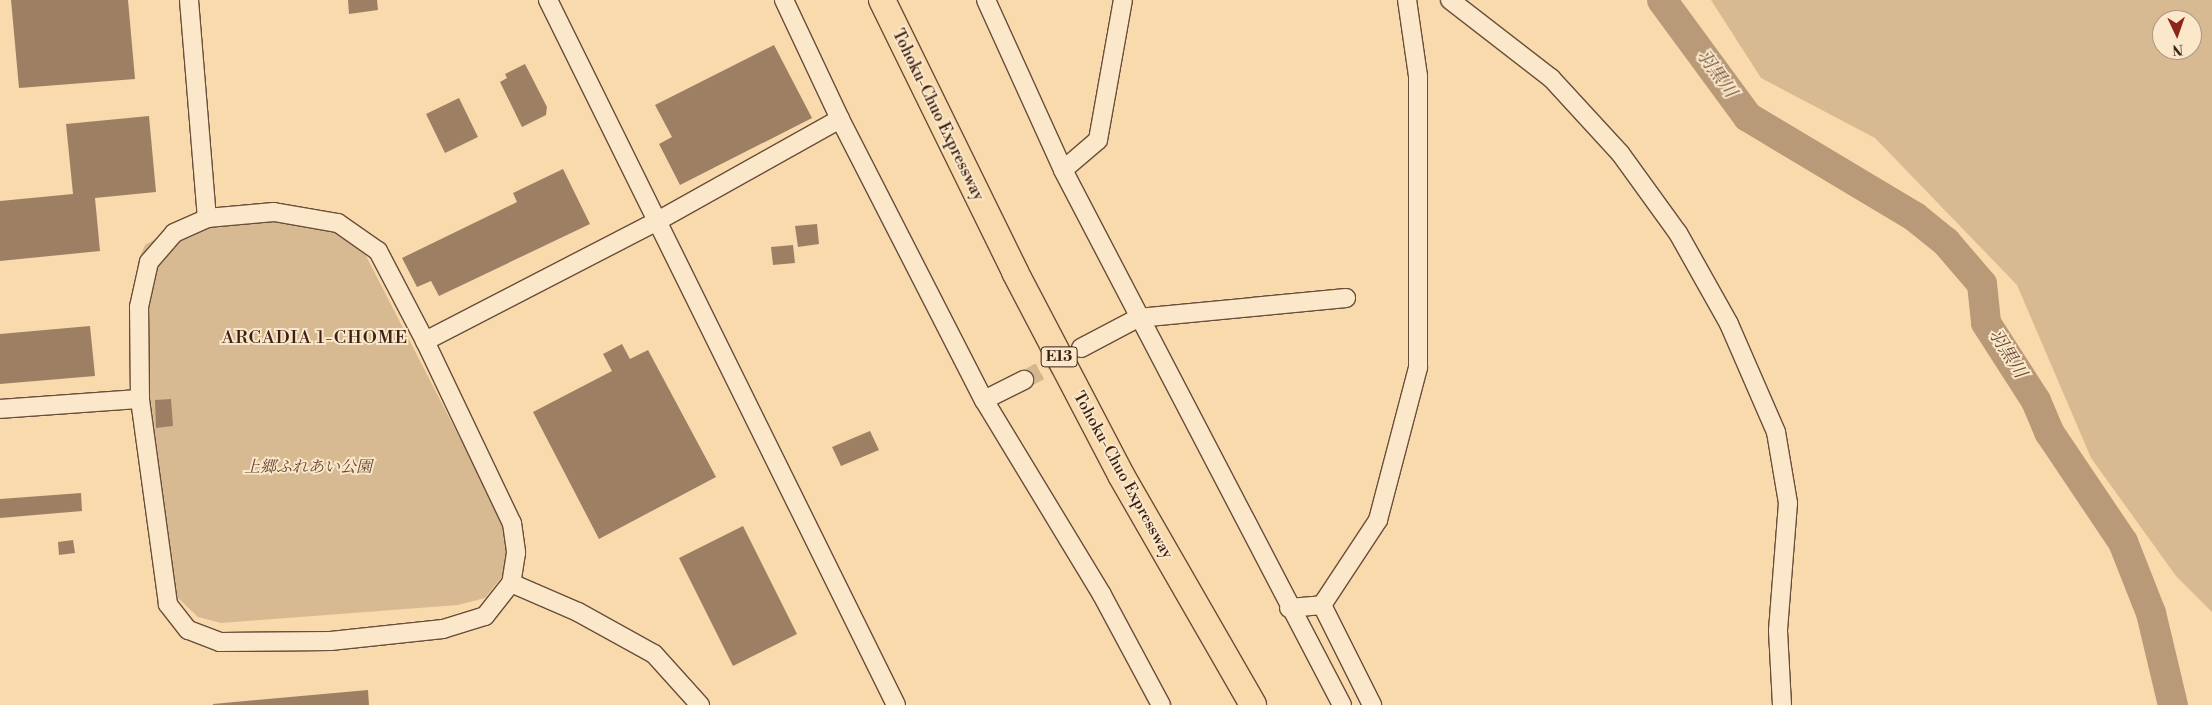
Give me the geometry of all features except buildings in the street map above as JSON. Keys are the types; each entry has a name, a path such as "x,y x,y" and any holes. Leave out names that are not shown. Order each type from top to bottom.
{"highway":[{"name":"Tohoku-Chuo Expressway","path":"864,0 1116,503 1232,705"},
{"name":"Tohoku-Chuo Expressway","path":"882,0 1103,440 1252,705"}],"street":[{"path":"188,0 207,218"},
{"path":"548,0 654,223 896,705"},
{"path":"784,0 840,119 984,400 1102,595 1161,705"},
{"path":"986,0 1063,170 1289,608 1342,705"},
{"path":"1063,170 1098,140 1123,0"},
{"path":"1322,605 1378,520 1418,368 1418,76 1407,0"},
{"path":"1450,0 1552,78 1620,153 1678,233 1729,324 1776,432 1788,503 1778,631 1782,705"},
{"path":"425,341 654,223 840,119"},
{"path":"274,212 338,223 378,251 425,341 512,523 516,554 511,583 485,616 443,629 331,641 229,642 188,630 168,604 140,399 139,307 149,262 174,234 207,218 274,212"},
{"path":"1081,348 1138,318 1346,298"},
{"path":"984,400 1024,380"},
{"path":"0,409 140,399"},
{"path":"511,583 654,654 700,705"},
{"path":"1289,608 1322,605"},
{"path":"1322,605 1372,705"}],"green space":[{"path":"1711,0 2212,0 2212,612 2176,576 2091,458 2017,285 1875,138 1761,78"},
{"name":"上郷ふれあい公園","path":"294,206 335,213 363,250 504,524 508,549 504,574 485,598 458,605 221,623 198,617 177,597 171,581 136,284 138,261 145,245 194,217"}],"waterway":[{"name":"羽黒川","path":"1662,0 1748,117 1915,217 1946,242 1982,284 1986,323 2036,401 2049,432 2123,542 2151,613 2173,705"}],"tunnel":[{"path":"1024,380 1069,355"}],"district":[{"name":"ARCADIA 1-CHOME","path":"315,338"}]}
